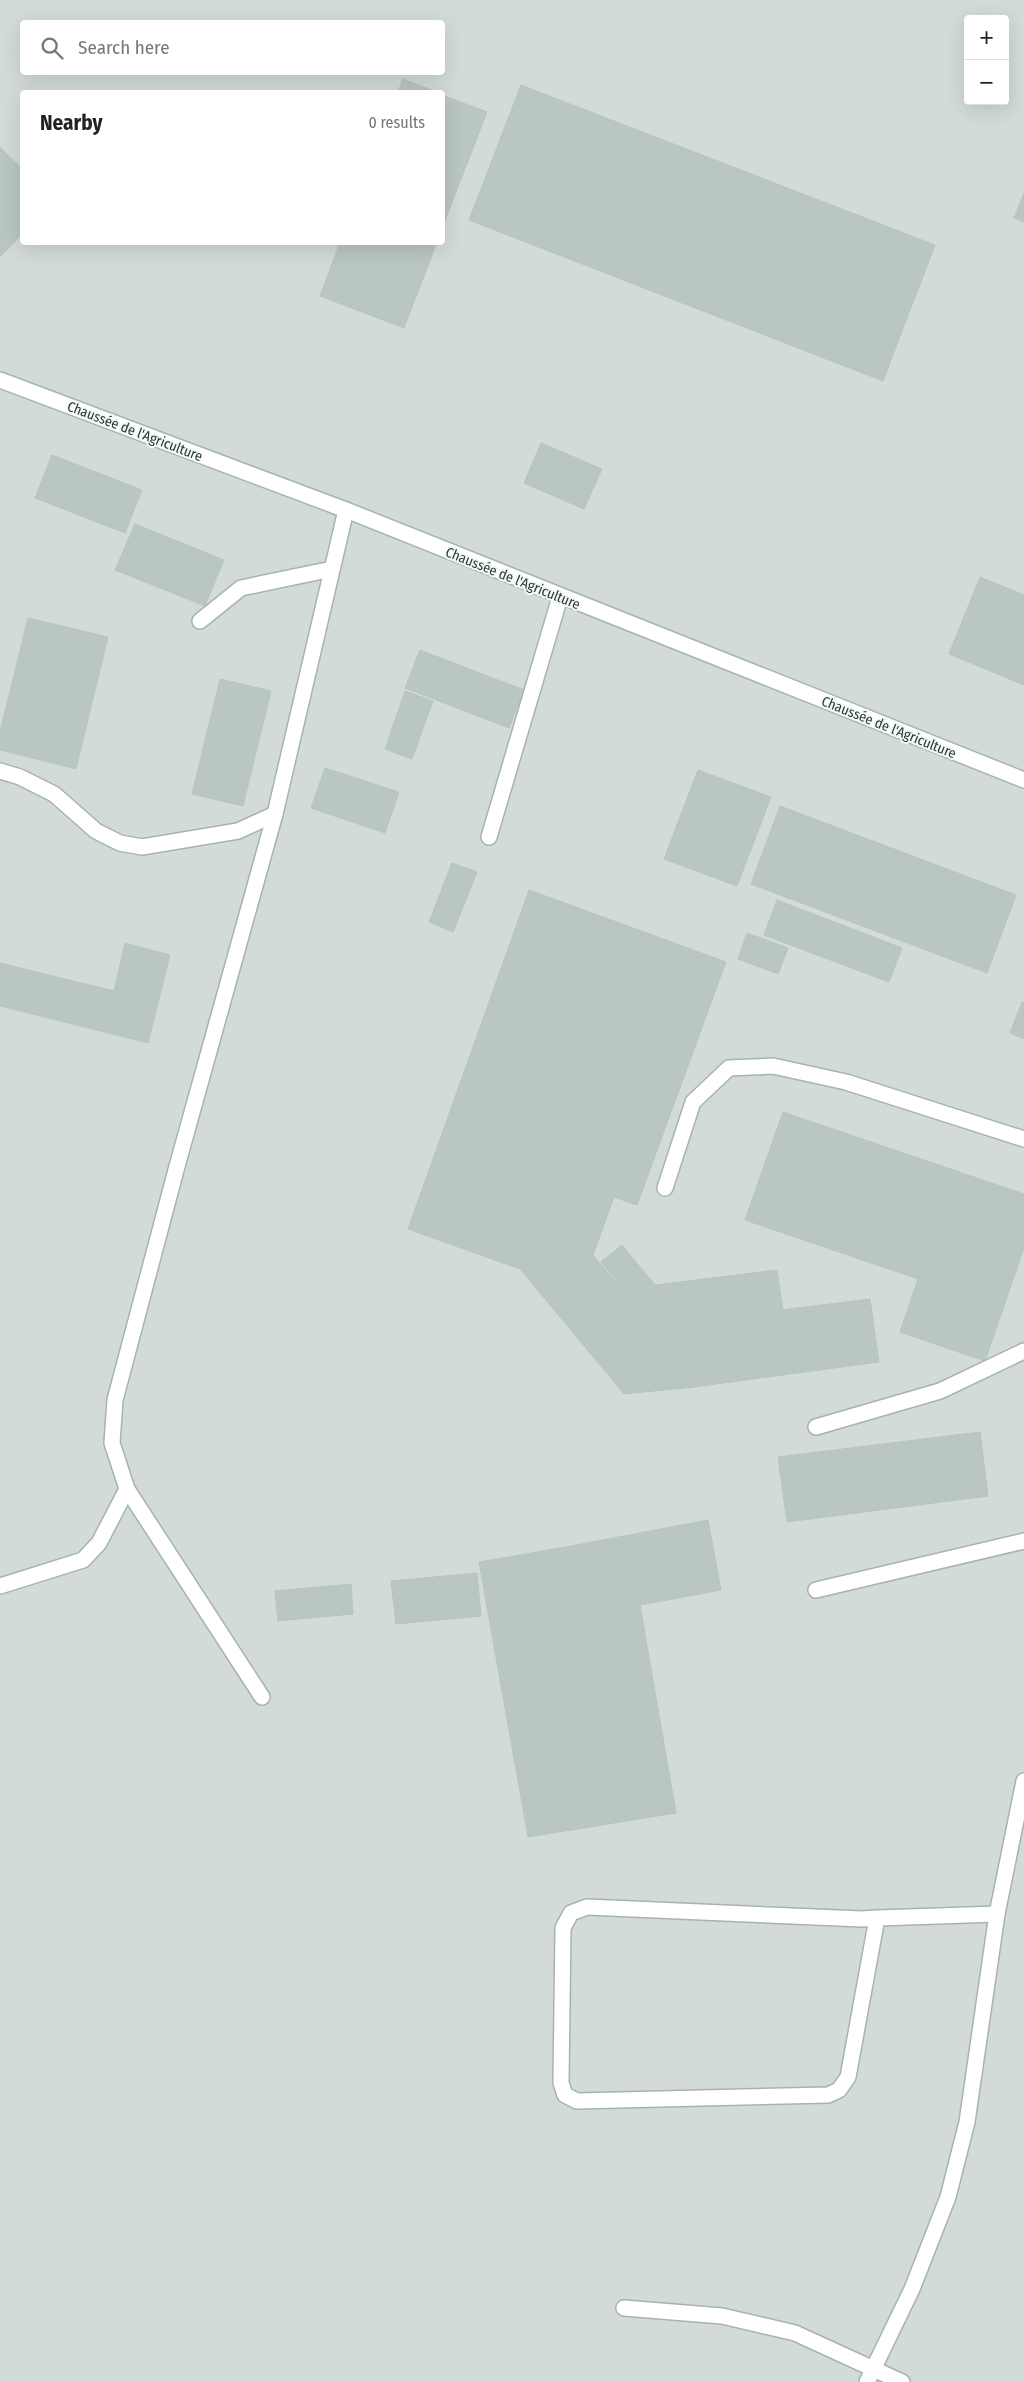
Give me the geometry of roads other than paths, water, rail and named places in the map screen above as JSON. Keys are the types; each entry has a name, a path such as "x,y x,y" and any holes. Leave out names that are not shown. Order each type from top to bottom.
{"street":[{"name":"Chaussée de l'Agriculture","path":"0,380 346,510 560,597 1024,780"},
{"path":"262,1697 127,1489 112,1442 116,1400 174,1179 275,814 346,510"},
{"path":"200,621 240,588 332,569"},
{"path":"489,837 560,597"},
{"path":"0,772 20,777 54,794 96,831 120,844 142,846 238,831 275,814"},
{"path":"665,1188 693,1102 729,1068 773,1066 846,1082 1024,1139"},
{"path":"816,1427 940,1391 1024,1351"},
{"path":"0,1586 83,1560 99,1542 127,1489"},
{"path":"816,1590 1024,1541"},
{"path":"870,2376 912,2289 948,2197 967,2122 997,1914 1024,1781"},
{"path":"877,1918 848,2078 839,2090 828,2096 577,2101 565,2096 561,2083 563,1928 571,1914 587,1907 877,1918 997,1914"},
{"path":"624,2308 722,2316 795,2333 870,2376 902,2382"}]}
